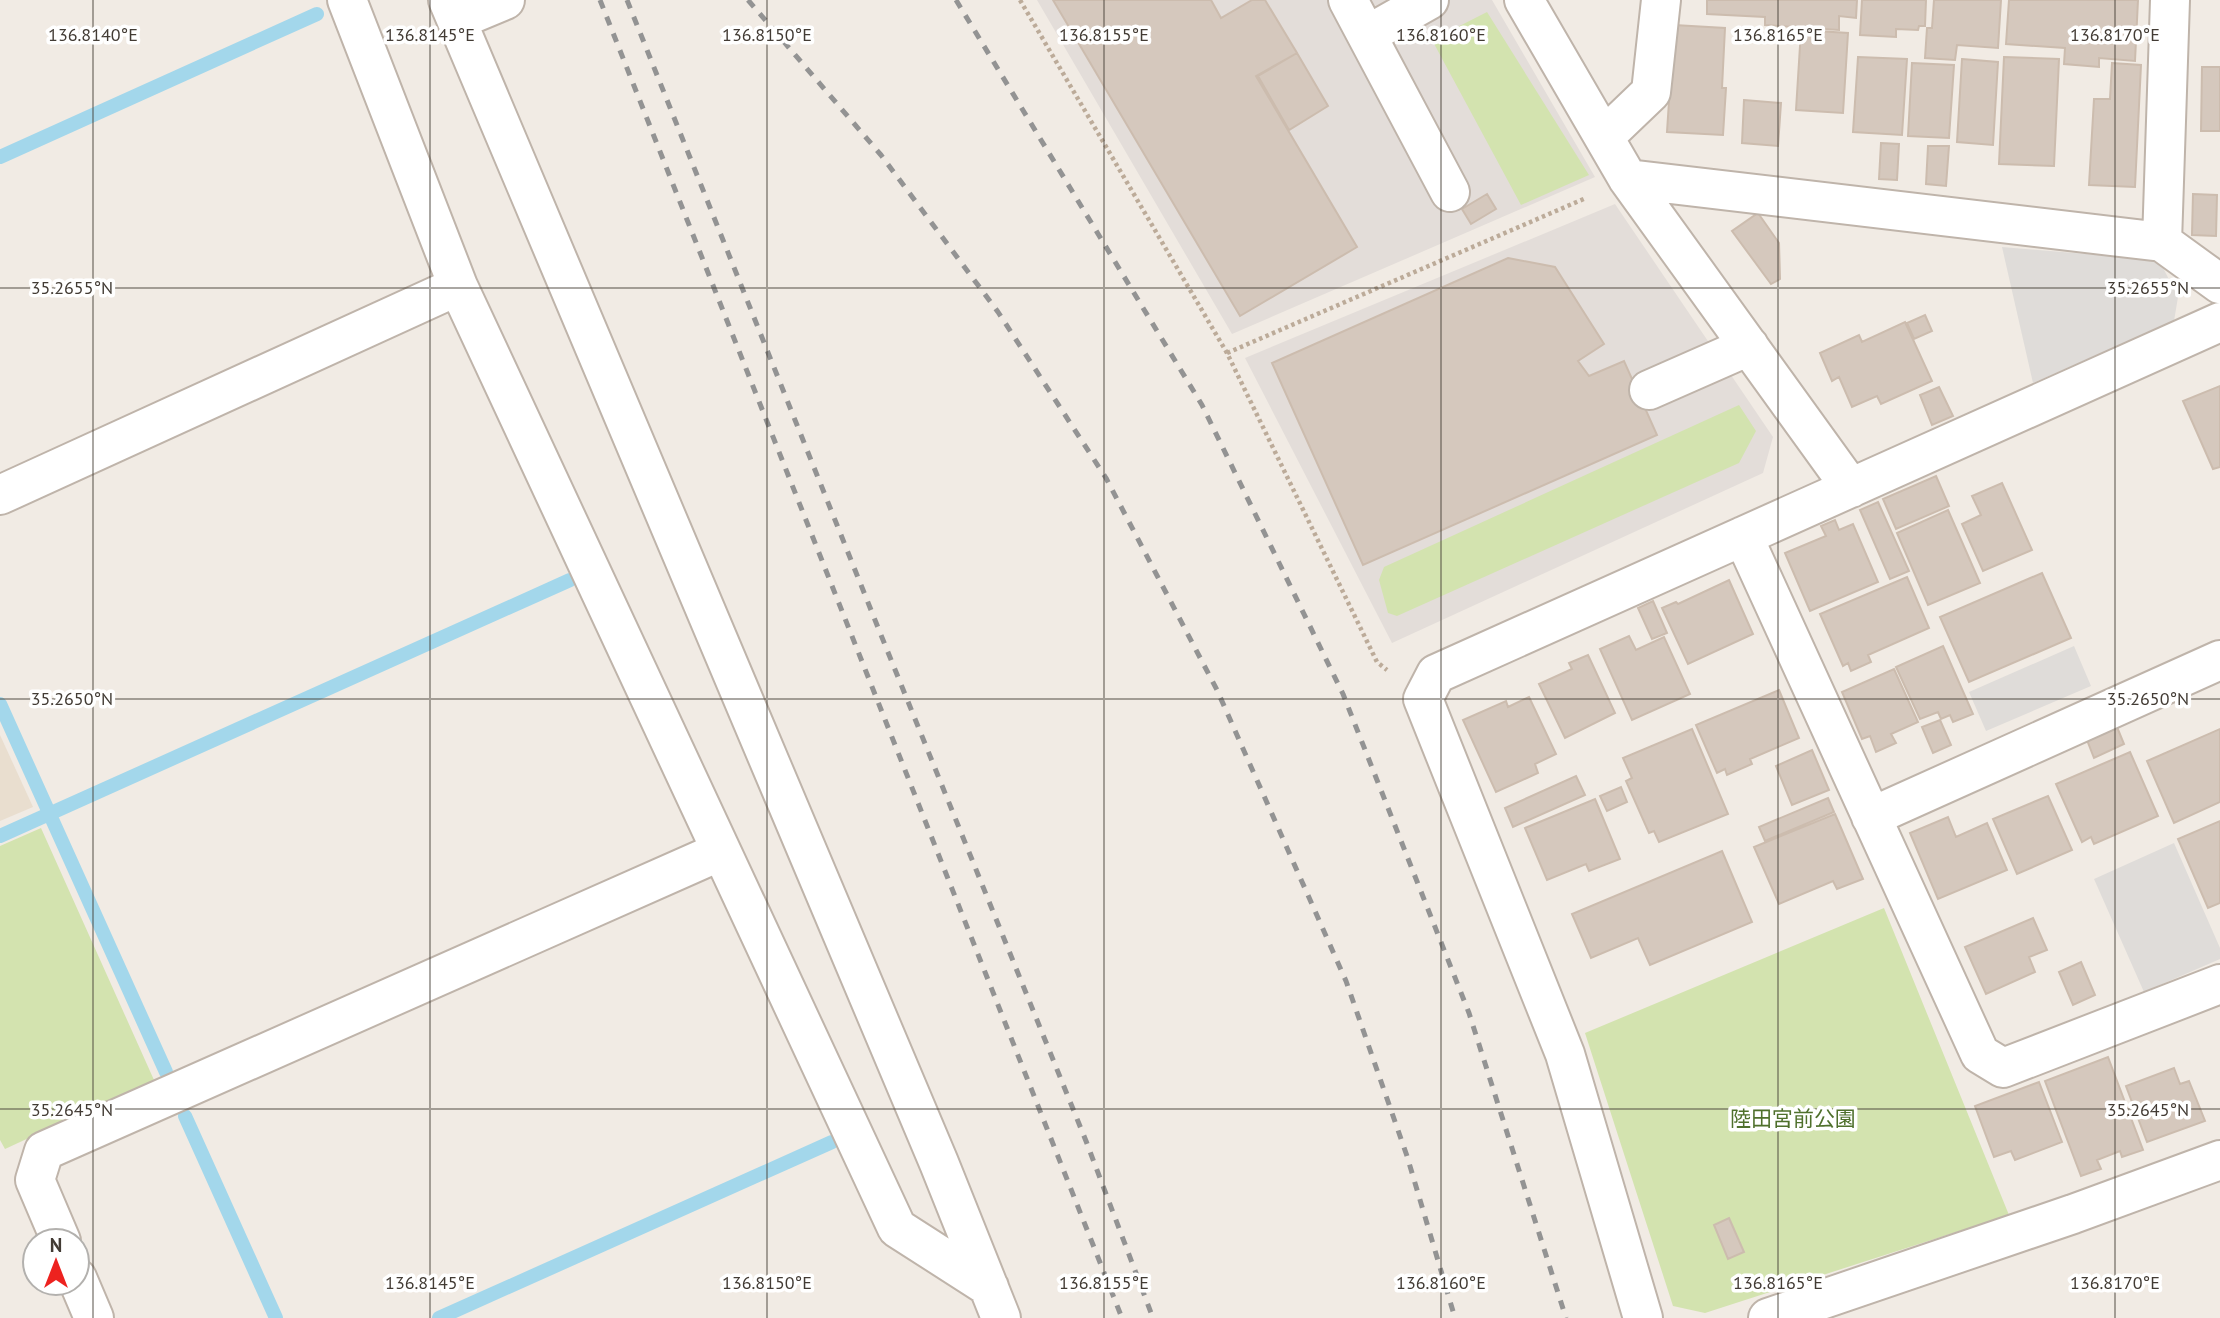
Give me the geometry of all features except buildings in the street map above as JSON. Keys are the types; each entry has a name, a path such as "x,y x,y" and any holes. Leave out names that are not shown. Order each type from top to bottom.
{"street":[{"path":"347,0 458,286 897,1228 995,1302"},
{"path":"505,0 452,10 939,1163 995,1302"},
{"path":"1348,0 1450,192"},
{"path":"1367,35 1429,0"},
{"path":"1524,0 1628,179 1851,488"},
{"path":"1604,137 1651,92 1661,0"},
{"path":"2162,242 2170,0"},
{"path":"1628,179 2162,242 2220,284"},
{"path":"0,495 458,286"},
{"path":"1643,1318 1565,1054 1423,699 1436,674 2220,322"},
{"path":"1648,390 1749,346"},
{"path":"1743,536 1980,1054 2003,1068 2220,984"},
{"path":"1871,817 2220,660"},
{"path":"55,1227 35,1180 44,1151 721,851"},
{"path":"1768,1318 2073,1214 2220,1160"},
{"path":"85,1297 94,1318"}],"path":[{"path":"1020,0 1227,353 1377,662 1423,699"},
{"path":"1227,353 1628,179"}],"shaded area":[{"path":"1037,0 1492,0 1595,177 1232,334"},
{"path":"1615,204 1773,437 1763,473 1392,643 1245,358"},
{"path":"2002,247 2159,260 2178,297 2174,321 2033,383"},
{"path":"2074,646 2091,686 1986,731 1969,692"},
{"path":"0,735 33,807 0,821"},
{"path":"2174,843 2220,948 2220,959 2144,992 2094,879"}],"green space":[{"path":"1487,12 1589,175 1521,205 1432,40"},
{"path":"1739,405 1756,431 1739,463 1397,616 1388,613 1379,580 1384,567"},
{"path":"41,828 154,1080 5,1149 0,1140 0,846"},
{"name":"陸田宮前公園","path":"1884,908 2009,1215 1705,1313 1673,1306 1585,1033"}],"waterway":[{"path":"0,157 317,14"},
{"path":"0,836 570,580"},
{"path":"0,704 166,1072"},
{"path":"185,1116 276,1318"},
{"path":"439,1318 832,1142"}],"railway":[{"path":"600,0 1122,1318"},
{"path":"627,0 1086,1141 1153,1318"},
{"path":"748,0 881,155 998,312 1106,478 1217,690 1346,981 1407,1156 1455,1318"},
{"path":"956,0 1202,405 1343,694 1469,1013 1566,1318"}]}
